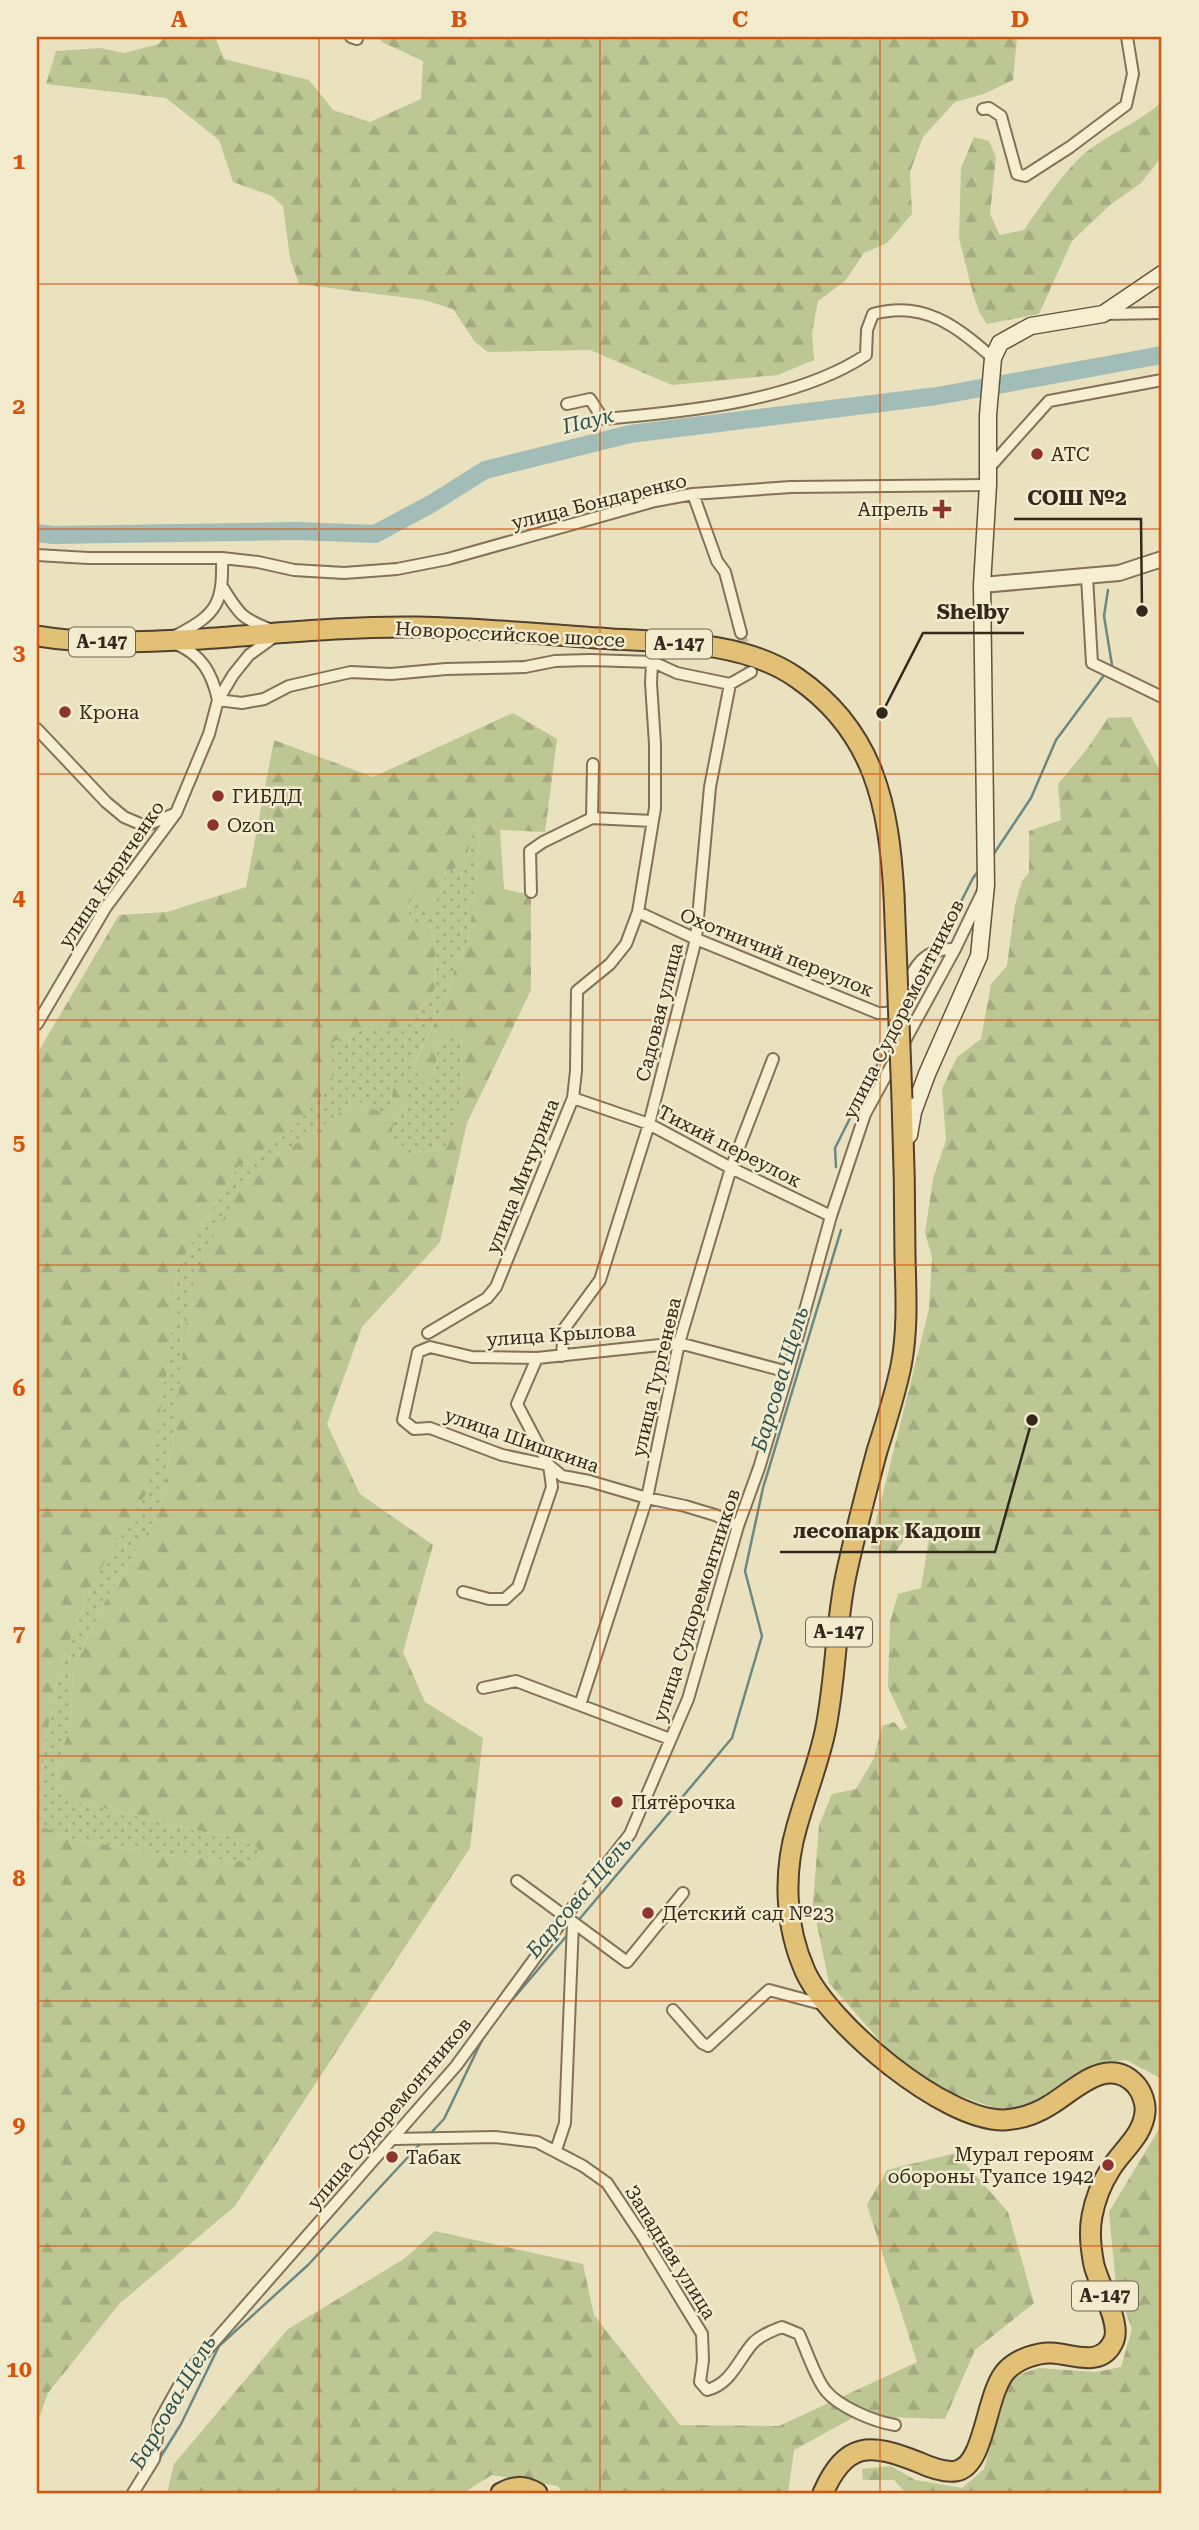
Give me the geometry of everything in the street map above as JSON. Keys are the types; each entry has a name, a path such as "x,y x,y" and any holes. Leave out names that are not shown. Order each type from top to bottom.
{"highway":[{"name":"Новороссийское шоссе","path":"37,636 66,641 167,641 417,627 653,641 710,648 769,663 796,677 827,702 863,753 880,789 888,825 894,895 902,1100 905,1283 902,1362 845,1578 825,1732 795,1830 790,1856 789,1913 795,1946 808,1977 827,2006 862,2042 897,2070 945,2102 977,2117 1003,2120 1030,2116 1092,2077 1109,2072 1122,2075 1135,2084 1146,2108 1142,2125 1111,2168 1097,2195 1090,2223 1095,2268 1115,2329 1114,2340 1108,2348 1101,2355 1088,2358 1051,2352 1034,2355 1017,2362 1004,2372 991,2399 978,2448 970,2464 956,2471 934,2469 883,2449 865,2448 846,2459 831,2477 824,2493"},
{"path":"501,2493 514,2486 537,2493"}],"main road":[{"path":"993,358 1000,344 1031,327 1104,314 1162,274"},
{"name":"Новороссийское шоссе","path":"904,1163 913,1112 979,957 986,882 982,585 988,477 988,415 993,358"}],"street":[{"path":"983,109 989,108 1002,116 1017,174 1025,176 1070,147 1126,105 1133,74 1127,37"},
{"path":"567,404 590,399 603,419 651,415 732,402 808,385 866,355 867,330 873,314 893,308 913,310 940,320 961,331 993,358"},
{"path":"1104,314 1162,313"},
{"path":"988,477 1049,401 1162,380"},
{"name":"улица Бондаренко","path":"37,555 88,558 222,558 328,573 397,569 448,559 655,501 694,494 988,477"},
{"path":"694,494 717,561 725,572 741,633"},
{"path":"167,641 208,616 219,600 223,588 222,558"},
{"path":"982,585 1087,577 1131,570 1162,559"},
{"path":"1087,577 1092,663 1162,697"},
{"path":"223,588 247,621 281,633"},
{"name":"улица Кириченко","path":"37,1024 106,907 176,813 209,734 218,700 233,675 250,654 281,633"},
{"path":"167,641 188,650 205,664 218,700 242,703 264,699 289,686 351,672 391,674 446,669 525,667 555,661 590,660 653,662 677,673 730,684 751,672"},
{"name":"улица Мичурина","path":"428,1333 487,1298 496,1287 573,1098 578,991 610,964 626,944 638,912 653,821 653,641"},
{"name":"Садовая улица","path":"562,1356 564,1329 600,1280 649,1124 696,939 710,787 730,684"},
{"path":"37,729 106,802 124,817 145,826 176,813"},
{"path":"592,818 593,764"},
{"path":"531,892 530,851 543,842 592,818 653,821"},
{"name":"улица Судоремонтников","path":"133,2493 155,2459 159,2422 185,2375 456,2066 569,1920 630,1834 688,1699 738,1526 788,1372 831,1216 865,1114 955,949 986,882"},
{"name":"Охотничий переулок","path":"638,912 696,939 878,1013 892,1010 918,962 927,954 942,948 955,949"},
{"name":"улица Тургенева","path":"580,1705 646,1498 679,1343 731,1168 773,1059"},
{"name":"Тихий переулок","path":"573,1098 649,1124 731,1168 831,1216"},
{"name":"улица Крылова","path":"418,1352 430,1346 472,1357 537,1357 679,1343 788,1372"},
{"name":"улица Шишкина","path":"418,1352 403,1420 414,1429 430,1428 502,1454 549,1465 562,1476 685,1506 715,1515 738,1526"},
{"path":"463,1592 489,1599 505,1599 518,1587 552,1487 549,1465 517,1404 537,1357"},
{"path":"483,1688 516,1681 670,1739"},
{"path":"517,1881 627,1962 683,1893"},
{"path":"556,2150 565,2123 569,1920"},
{"path":"673,2010 702,2043 708,2046 769,1990 827,2006"},
{"name":"Западная улица","path":"394,2139 495,2137 537,2142 556,2150 607,2183 643,2237 702,2334 700,2382 707,2390 718,2388 737,2368 753,2344 766,2333 782,2327 799,2334 825,2390 878,2423 895,2425"}],"green space":[{"path":"164,37 215,37 224,59 309,80 333,110 370,122 421,99 423,61 382,42 379,37 1017,37 1013,80 984,94 955,102 923,137 910,172 912,214 887,243 864,253 845,281 818,301 812,333 814,360 778,375 672,385 590,350 488,352 475,342 453,309 424,300 299,284 290,258 283,206 272,196 233,182 219,140 166,98 46,84 56,51 100,48 124,53 159,44"},
{"path":"1162,102 1162,156 1141,183 1110,205 1072,241 1039,314 987,324 980,314 973,294 959,238 961,168 974,137 989,141 996,157 990,214 1000,235 1024,230 1077,160"},
{"path":"513,713 557,739 545,832 500,830 504,889 531,895 531,990 467,1123 440,1242 362,1327 327,1424 360,1494 433,1545 403,1652 425,1702 483,1738 470,1848 235,2206 119,2304 48,2393 37,2424 37,1825 73,1839 166,1855 262,1863 257,1847 234,1837 188,1829 79,1802 56,1783 59,1762 71,1722 73,1667 104,1604 159,1512 175,1427 189,1295 213,1236 240,1189 276,1155 318,1131 355,1099 366,1107 389,1114 393,1089 407,1076 404,1104 394,1122 390,1141 408,1153 445,1149 456,1126 463,1073 463,1042 451,1025 438,1043 434,1078 424,1084 413,1065 445,1003 455,967 468,941 477,874 479,825 473,828 466,862 446,873 441,892 432,909 419,905 411,885 408,911 412,931 429,921 435,945 436,987 409,1023 385,1031 378,1022 331,1043 333,1083 292,1129 237,1168 177,1268 170,1348 148,1490 97,1575 62,1660 41,1779 37,1781 37,1054 119,915 167,912 246,887 274,740 373,777"},
{"path":"1131,717 1159,769 1162,811 1162,2079 1126,2060 1094,2064 1059,2095 1012,2114 932,2086 889,2051 829,1983 813,1905 819,1825 832,1794 856,1789 874,1758 882,1726 894,1722 901,1730 907,1728 888,1687 890,1622 898,1594 921,1588 930,1531 910,1532 894,1554 871,1548 871,1541 929,1309 932,1257 925,1233 933,1179 946,1140 942,1089 957,1057 981,1039 991,984 1007,966 1015,905 1022,881 1029,873 1029,831 1061,820 1058,784 1108,718"},
{"path":"479,824 477,874 468,941 455,967 445,1003 413,1064 434,1078 438,1043 451,1024 463,1041 463,1073 457,1126 445,1149 407,1153 389,1141 394,1122 404,1104 393,1089 389,1115 366,1107 355,1099 318,1131 276,1155 175,1427 159,1512 104,1604 73,1667 71,1722 59,1762 56,1783 79,1802 188,1829 234,1837 257,1847 262,1863 166,1855 73,1839 37,1825 37,1781 41,1779 62,1660 97,1575 170,1348 177,1268 237,1168 292,1129 331,1043 378,1022 409,1023 436,987 435,945 429,922 412,932 408,911 411,883 441,892 446,873 466,862 473,828"},
{"path":"1162,2124 1162,2493 906,2493 894,2480 863,2480 862,2469 891,2466 915,2480 962,2488 984,2469 1009,2378 1039,2368 1096,2372 1121,2367 1132,2329 1116,2285 1109,2212"},
{"path":"956,2153 1008,2212 1034,2303 975,2350 945,2419 856,2416 794,2450 788,2493 562,2493 558,2486 492,2475 463,2493 167,2493 174,2464 288,2329 404,2259 435,2231 583,2264 594,2315 680,2425 779,2426 917,2362 867,2205 887,2170"}],"waterway":[{"name":"Паук","path":"37,533 53,535 297,531 375,534 431,504 485,470 630,434 937,396 1162,355"},
{"name":"Барсова Щель","path":"1108,590 1104,616 1112,665 1109,669"},
{"name":"Барсова Щель","path":"993,855 1031,798 1056,740 1105,674"},
{"name":"Барсова Щель","path":"938,947 979,870"},
{"name":"Барсова Щель","path":"907,1006 933,956"},
{"name":"Барсова Щель","path":"836,1167 835,1148 891,1037"},
{"name":"Барсова Щель","path":"577,1922 732,1738 762,1636 745,1571 763,1488 841,1230"},
{"name":"Барсова Щель","path":"501,2013 569,1933"},
{"name":"Барсова Щель","path":"428,2136 444,2119 483,2038"},
{"name":"Барсова Щель","path":"158,2461 181,2424 219,2346 308,2265 421,2143"}],"tunnel":[{"path":"741,633 751,672"}],"place":[{"name":"АТС","path":"1037,454"},
{"name":"Апрель","path":"942,509"},
{"name":"СОШ №2","path":"1142,611"},
{"name":"Крона","path":"65,712"},
{"name":"Shelby","path":"882,713"},
{"name":"ГИБДД","path":"218,796"},
{"name":"Ozon","path":"213,825"},
{"name":"лесопарк Кадош","path":"1032,1420"},
{"name":"Пятёрочка","path":"617,1802"},
{"name":"Детский сад №23","path":"648,1913"},
{"name":"Табак","path":"392,2157"},
{"name":"Мурал героям обороны Туапсе 1942","path":"1108,2165"}]}
